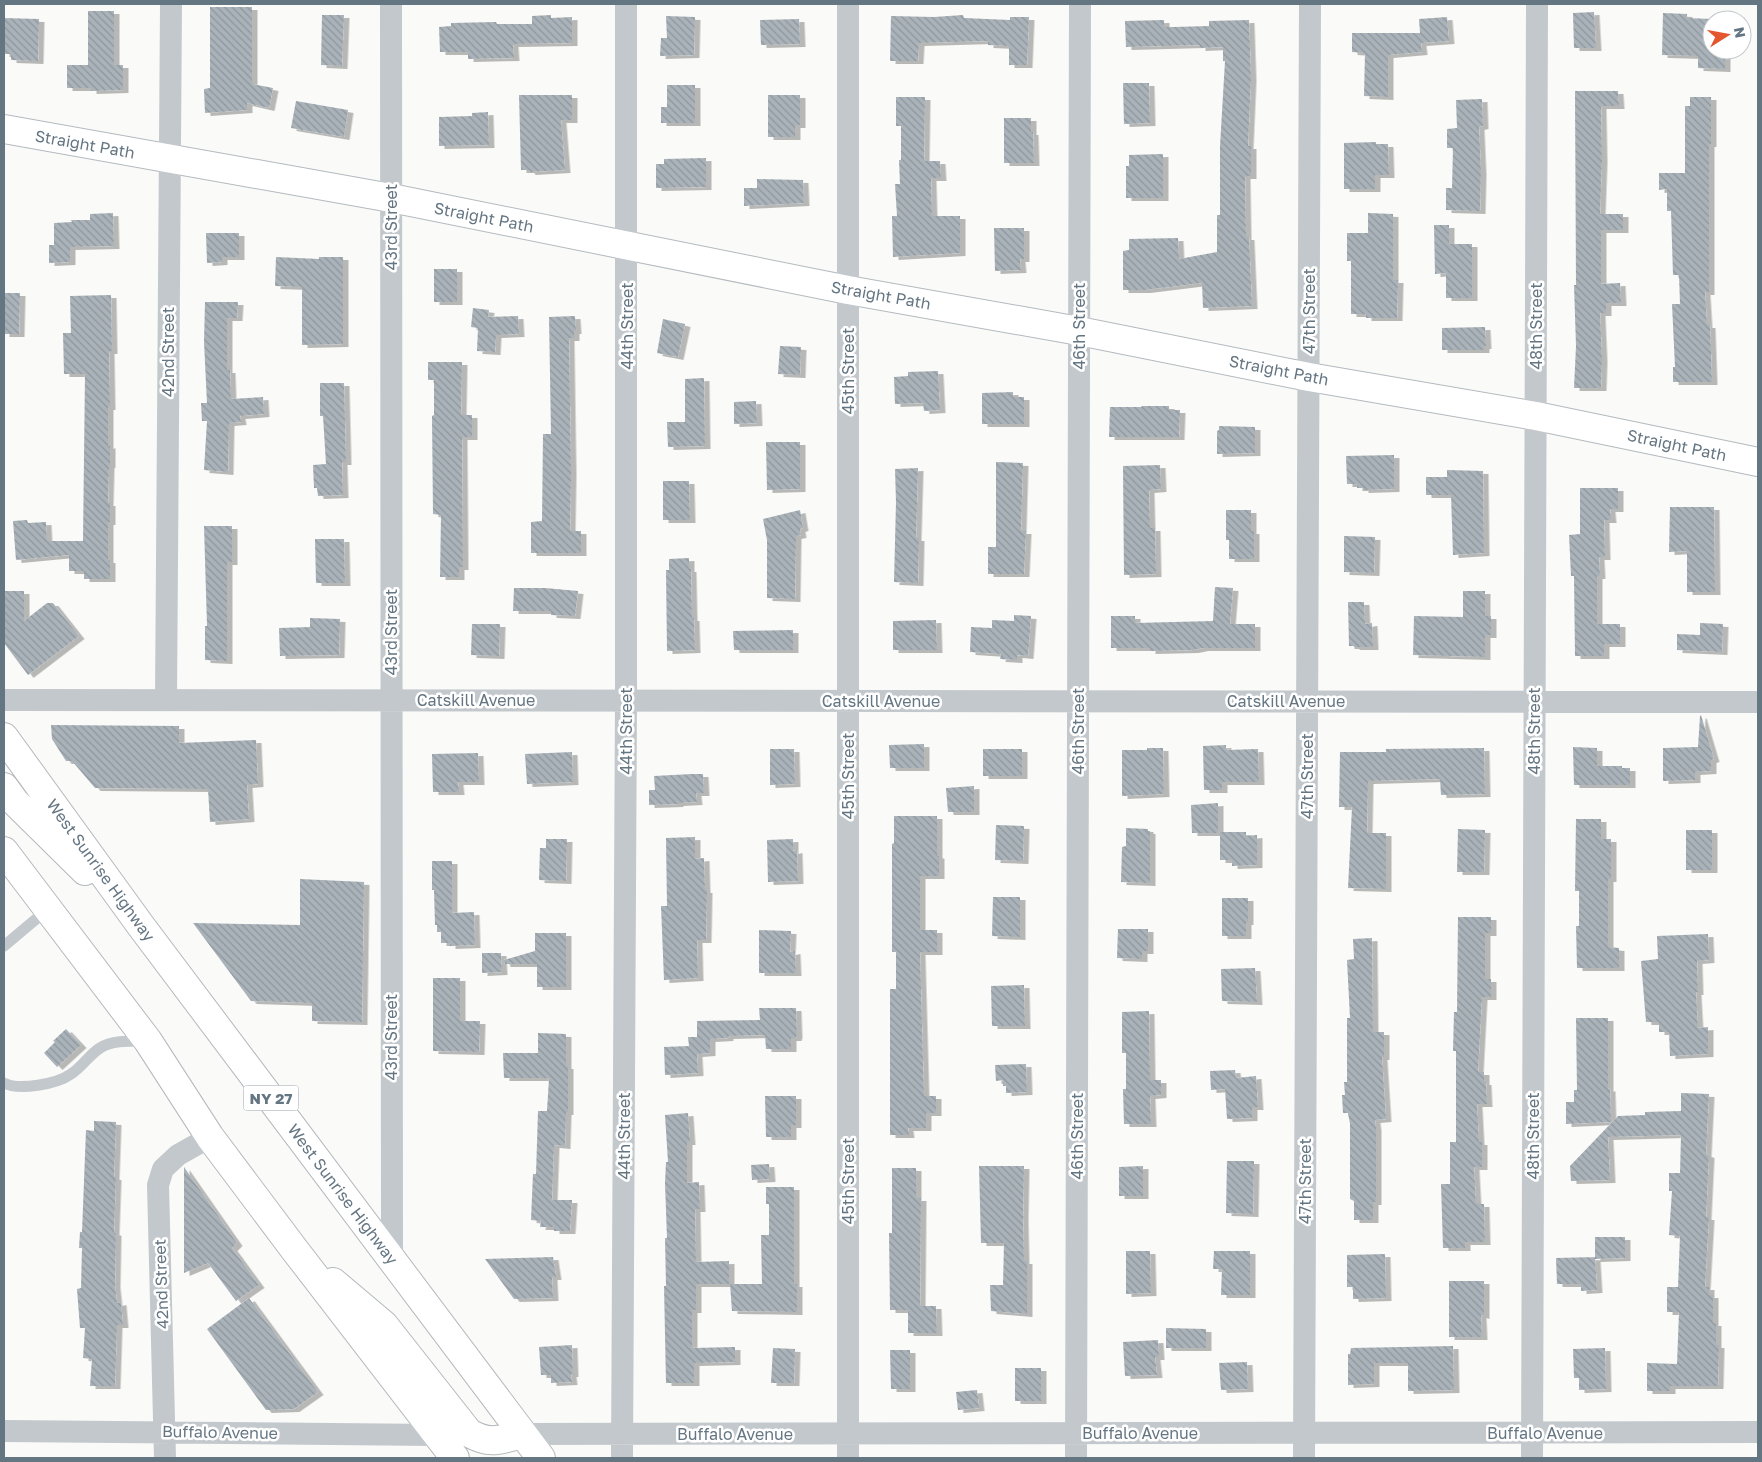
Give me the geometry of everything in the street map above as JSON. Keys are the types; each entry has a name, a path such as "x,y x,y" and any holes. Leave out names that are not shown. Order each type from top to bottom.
{"main road":[{"name":"Straight Path","path":"4,129 391,198 848,290 1079,331 1309,377 1536,416 1758,462"},
{"name":"West Sunrise Highway","path":"4,737 141,926 540,1458"},
{"path":"4,787 15,802 141,926"},
{"path":"4,851 148,1041 210,1137 455,1458"},
{"path":"294,1249 384,1325 469,1433 481,1440 492,1441 522,1434"}],"street":[{"name":"42nd Street","path":"166,700 171,4"},
{"name":"43rd Street","path":"391,4 392,1260"},
{"name":"44th Street","path":"622,1458 626,700 626,4"},
{"name":"45th Street","path":"848,4 848,1458"},
{"name":"46th Street","path":"1076,1458 1080,4"},
{"name":"47th Street","path":"1304,1458 1310,4"},
{"name":"48th Street","path":"1532,1458 1537,4"},
{"name":"Catskill Avenue","path":"4,700 1758,702"},
{"name":"42nd Street","path":"165,1458 158,1185 163,1169 178,1155 210,1137"},
{"name":"Buffalo Avenue","path":"4,1432 436,1435"},
{"name":"Buffalo Avenue","path":"522,1434 1758,1432"}],"lane":[{"path":"4,946 48,909"},
{"path":"4,1083 24,1087 49,1083 69,1076 101,1047 126,1041 148,1041"}],"building":[{"path":"210,7 252,7 252,84 273,88 269,108 247,103 247,110 205,113 204,89 210,88"},
{"path":"88,11 114,11 114,65 123,65 123,90 91,91 91,88 67,88 67,65 88,65"},
{"path":"1594,12 1596,48 1574,48 1573,13"},
{"path":"1663,13 1687,14 1687,18 1702,19 1702,60 1725,60 1725,69 1698,68 1698,56 1662,55"},
{"path":"322,15 344,15 342,66 321,65"},
{"path":"551,15 551,18 572,17 572,43 513,44 514,58 468,59 468,52 440,52 439,27 451,26 451,23 496,22 497,24 532,24 532,16"},
{"path":"963,15 964,18 1010,20 1010,17 1029,17 1027,65 1009,65 1009,46 988,45 988,41 919,43 918,61 890,61 891,16 934,17"},
{"path":"666,16 695,17 694,55 660,56 661,38 667,38"},
{"path":"1447,17 1449,41 1421,43 1422,52 1388,55 1388,97 1364,96 1365,53 1352,52 1352,33 1420,33 1419,19"},
{"path":"4,18 39,19 38,61 11,60 11,54 4,54"},
{"path":"799,19 800,44 761,45 760,20"},
{"path":"1164,20 1164,27 1209,26 1209,21 1249,20 1251,78 1248,146 1251,146 1251,176 1245,176 1246,237 1249,237 1252,306 1203,308 1202,283 1145,290 1123,290 1123,251 1129,250 1129,239 1178,238 1179,259 1217,252 1217,215 1220,215 1220,146 1225,61 1223,61 1223,47 1200,48 1200,45 1126,47 1125,21"},
{"path":"1123,83 1149,83 1150,123 1124,124"},
{"path":"667,85 695,85 695,123 661,123 661,107 667,107"},
{"path":"1575,91 1618,91 1619,106 1601,106 1600,214 1623,214 1623,230 1601,230 1601,284 1620,283 1621,303 1606,303 1606,313 1600,313 1601,388 1574,388 1576,346 1574,285 1576,285"},
{"path":"519,95 572,95 572,120 561,120 565,170 530,172 529,170 521,170"},
{"path":"768,95 800,95 800,125 795,125 795,137 768,137"},
{"path":"896,97 925,97 924,161 940,161 941,178 931,178 932,216 960,216 960,253 893,257 892,216 897,216 895,184 900,184 899,160 901,160 901,126 896,126"},
{"path":"1690,97 1711,97 1711,144 1709,144 1709,292 1705,292 1707,325 1710,325 1712,382 1673,382 1673,367 1675,367 1672,304 1680,304 1679,275 1673,275 1671,211 1667,211 1667,189 1659,190 1659,173 1685,173 1685,106 1690,106"},
{"path":"1482,99 1483,126 1479,127 1480,211 1446,210 1446,188 1452,188 1453,148 1447,148 1447,129 1457,128 1456,100"},
{"path":"296,101 348,110 344,137 291,128"},
{"path":"488,112 489,145 439,146 439,117 472,116 472,113"},
{"path":"1004,118 1031,118 1034,163 1004,163"},
{"path":"1376,142 1376,144 1388,144 1389,175 1375,175 1375,189 1344,189 1344,143"},
{"path":"1163,154 1163,198 1126,198 1126,166 1129,166 1129,155"},
{"path":"706,158 706,187 656,188 656,164 664,164 664,159"},
{"path":"757,179 803,180 804,203 744,206 744,188 757,188"},
{"path":"113,213 114,246 70,247 70,262 49,263 49,245 54,245 54,223 72,222 71,220 90,220 90,214"},
{"path":"1368,213 1393,214 1393,280 1398,280 1397,318 1366,318 1366,314 1351,314 1351,261 1347,261 1347,233 1368,233"},
{"path":"1434,225 1449,225 1449,244 1472,244 1472,298 1446,298 1446,273 1435,274"},
{"path":"994,228 1024,228 1024,259 1020,259 1021,270 995,271"},
{"path":"206,233 239,233 239,257 222,257 222,262 207,263"},
{"path":"276,257 319,259 319,257 343,257 343,344 302,345 302,287 275,286"},
{"path":"434,269 457,269 457,302 434,302"},
{"path":"4,293 20,293 19,334 4,334"},
{"path":"111,295 112,351 109,351 110,407 108,407 110,465 108,503 110,503 110,522 108,522 108,560 110,560 110,579 84,579 84,571 69,571 69,555 16,560 13,521 27,520 28,523 46,522 47,541 83,541 85,374 64,374 63,333 71,333 70,296"},
{"path":"205,302 238,302 237,318 227,318 227,370 230,370 231,399 263,397 264,414 240,416 241,422 229,423 228,472 204,470 207,421 202,421 201,403 207,403 204,342"},
{"path":"473,308 489,310 488,317 518,316 519,334 496,335 495,352 477,351 478,328 471,327"},
{"path":"575,316 576,331 574,331 574,338 569,338 570,531 581,531 581,553 531,553 531,522 542,521 543,434 551,434 549,317"},
{"path":"663,319 685,324 678,357 657,353"},
{"path":"1485,327 1486,346 1484,346 1484,350 1442,350 1442,328"},
{"path":"780,346 801,347 800,375 778,374"},
{"path":"428,362 462,362 461,415 472,415 472,437 462,437 463,567 459,567 459,577 440,577 441,515 433,514 432,416 434,415 434,380 428,380"},
{"path":"938,371 940,410 924,411 923,403 895,404 894,377 908,376 908,372"},
{"path":"704,378 705,446 668,447 667,422 685,422 685,379"},
{"path":"320,383 344,383 346,462 342,462 343,495 318,496 317,488 314,488 313,465 326,464 323,416 320,416"},
{"path":"1013,392 1013,397 1024,397 1024,424 982,424 982,393"},
{"path":"756,401 757,423 734,424 734,402"},
{"path":"1169,406 1169,410 1180,410 1179,437 1109,437 1110,407"},
{"path":"1219,426 1255,427 1255,453 1217,454 1217,431"},
{"path":"766,442 800,442 800,489 767,490"},
{"path":"1394,455 1394,489 1363,490 1363,488 1357,488 1357,484 1347,484 1346,456"},
{"path":"996,462 1023,463 1021,531 1026,531 1024,574 988,574 988,547 996,547"},
{"path":"1160,465 1161,489 1149,490 1150,528 1155,528 1156,574 1124,575 1123,466"},
{"path":"918,468 916,538 919,538 918,583 894,582 895,469"},
{"path":"1447,470 1483,471 1484,553 1453,555 1451,495 1426,495 1426,477 1447,477"},
{"path":"663,481 689,481 690,520 663,520"},
{"path":"1580,488 1618,488 1618,509 1610,509 1611,520 1604,520 1605,557 1599,557 1600,576 1597,576 1597,624 1620,624 1620,644 1604,644 1604,656 1575,656 1574,576 1571,576 1569,535 1580,534"},
{"path":"1670,507 1714,507 1715,592 1687,592 1687,551 1669,552"},
{"path":"800,510 803,528 800,529 801,535 796,536 795,599 767,598 767,540 763,519"},
{"path":"1226,510 1251,510 1251,531 1254,531 1254,559 1229,559 1229,540 1226,540"},
{"path":"204,526 232,526 232,562 227,562 227,661 205,660 205,626 207,626"},
{"path":"1344,536 1375,537 1374,573 1344,572"},
{"path":"315,539 344,539 345,583 316,583"},
{"path":"689,558 695,650 667,651 666,570 669,570 669,559"},
{"path":"1215,587 1233,588 1230,624 1255,624 1255,648 1150,651 1150,648 1111,648 1111,616 1135,616 1135,623 1213,621"},
{"path":"514,588 578,591 575,616 551,615 551,611 513,611"},
{"path":"4,591 24,591 24,621 47,603 53,603 79,636 28,675 4,643"},
{"path":"1463,591 1485,591 1485,616 1491,616 1491,635 1485,635 1485,657 1413,655 1414,616 1463,617"},
{"path":"1348,602 1364,602 1365,624 1372,623 1373,647 1349,646"},
{"path":"1014,615 1031,616 1028,656 1017,655 1017,660 1000,659 1001,654 970,652 971,627 992,628 992,620 1014,621"},
{"path":"310,618 340,619 339,655 280,656 279,628 310,627"},
{"path":"936,620 937,650 893,650 893,621"},
{"path":"1700,623 1723,624 1722,652 1677,650 1677,634 1700,635"},
{"path":"472,624 500,624 499,656 471,655"},
{"path":"793,630 793,650 734,650 733,631"},
{"path":"1701,715 1714,759 1711,760 1711,771 1695,772 1695,780 1663,781 1663,748 1698,747"},
{"path":"51,725 179,726 179,743 256,740 258,784 247,785 249,819 210,822 208,789 95,788 72,761 66,761 52,739"},
{"path":"924,744 924,768 890,768 889,745"},
{"path":"1226,745 1226,750 1258,749 1259,782 1222,782 1222,790 1204,790 1203,746"},
{"path":"1573,747 1597,748 1597,766 1622,766 1622,768 1630,768 1630,785 1574,785"},
{"path":"1147,748 1163,748 1164,794 1122,796 1122,750 1147,750"},
{"path":"1484,748 1485,794 1441,795 1440,779 1368,781 1367,833 1386,833 1386,889 1348,888 1352,807 1339,807 1340,752 1386,752 1386,749"},
{"path":"770,749 794,749 795,784 770,785"},
{"path":"983,749 1022,749 1022,776 983,776"},
{"path":"572,752 573,782 527,784 525,754"},
{"path":"478,753 479,782 458,782 459,792 433,792 432,754"},
{"path":"703,774 704,793 696,793 697,802 649,805 649,790 655,790 654,776"},
{"path":"974,786 974,812 948,812 946,788"},
{"path":"1218,803 1218,833 1192,833 1191,805"},
{"path":"894,816 937,816 937,855 939,856 939,876 920,876 920,930 937,930 937,952 920,952 924,1096 936,1096 936,1113 926,1113 926,1128 908,1128 909,1135 890,1135 890,989 896,989 896,952 892,952 892,844 894,843"},
{"path":"1576,819 1601,819 1601,839 1611,839 1611,879 1608,879 1608,947 1619,948 1619,968 1577,968 1576,926 1579,926 1579,891 1575,891"},
{"path":"996,825 1024,826 1023,861 995,860"},
{"path":"1126,828 1148,829 1150,831 1150,883 1121,882 1122,847 1126,846"},
{"path":"1458,829 1485,830 1484,872 1457,872"},
{"path":"1686,830 1712,830 1712,870 1686,870"},
{"path":"1220,832 1246,832 1246,836 1257,835 1257,865 1232,866 1232,860 1220,860"},
{"path":"695,837 695,859 704,858 705,890 707,890 706,940 697,940 698,978 664,980 661,906 667,906 666,838"},
{"path":"546,839 567,839 566,881 539,880 540,848 546,848"},
{"path":"793,839 793,851 797,850 798,881 768,882 767,840"},
{"path":"432,861 452,861 452,913 474,912 475,945 450,946 450,943 441,943 441,932 437,932 437,925 435,925"},
{"path":"300,879 364,882 362,1022 312,1021 312,1003 251,1001 193,923 300,925"},
{"path":"993,897 1020,897 1020,937 992,936"},
{"path":"1222,898 1248,898 1246,936 1222,936"},
{"path":"1458,917 1491,917 1491,933 1485,933 1485,979 1491,979 1491,997 1482,997 1478,1072 1484,1072 1487,1104 1477,1104 1479,1142 1482,1142 1482,1167 1474,1167 1476,1204 1484,1204 1485,1242 1465,1242 1465,1248 1443,1248 1441,1184 1450,1184 1450,1142 1456,1142 1456,1051 1453,1051 1454,1012 1457,1012"},
{"path":"1118,929 1148,929 1148,951 1142,951 1142,959 1117,958"},
{"path":"759,930 791,931 790,952 795,951 796,973 759,973"},
{"path":"535,933 566,933 566,987 537,987 537,964 505,964 504,960 535,951"},
{"path":"1708,934 1709,960 1697,961 1698,992 1696,992 1698,1028 1708,1027 1708,1054 1670,1056 1669,1032 1659,1032 1659,1022 1646,1022 1641,961 1658,959 1657,936"},
{"path":"1372,938 1373,1032 1384,1032 1384,1057 1382,1057 1386,1119 1375,1120 1376,1202 1373,1202 1373,1220 1354,1220 1354,1201 1350,1199 1350,1124 1348,1113 1343,1113 1342,1095 1345,1095 1344,1082 1347,1082 1347,1018 1350,1018 1347,960 1354,959 1353,939"},
{"path":"482,953 501,953 502,972 482,973"},
{"path":"1255,968 1257,1002 1222,1001 1221,969"},
{"path":"433,978 460,978 460,1021 480,1021 479,1052 433,1051"},
{"path":"1024,985 1025,1026 992,1026 991,986"},
{"path":"759,1008 796,1008 797,1035 796,1038 791,1038 791,1049 766,1049 765,1035 728,1036 728,1038 710,1039 710,1053 697,1054 698,1073 665,1075 664,1047 689,1046 688,1037 697,1037 697,1021 760,1020"},
{"path":"1149,1011 1150,1080 1161,1080 1161,1095 1150,1096 1151,1124 1124,1124 1123,1089 1126,1089 1126,1053 1122,1053 1122,1012"},
{"path":"1576,1018 1608,1018 1608,1089 1610,1088 1611,1122 1566,1124 1566,1102 1574,1102 1574,1090 1577,1090"},
{"path":"66,1029 81,1045 57,1067 44,1053"},
{"path":"538,1033 566,1034 568,1112 566,1112 565,1146 554,1145 552,1200 572,1200 570,1231 554,1231 554,1227 540,1227 541,1221 531,1220 533,1174 536,1174 538,1111 547,1111 549,1078 504,1078 503,1053 538,1053"},
{"path":"1026,1064 1027,1092 1006,1093 1006,1086 1003,1086 1003,1080 996,1081 995,1065"},
{"path":"1235,1070 1236,1078 1256,1076 1258,1107 1252,1107 1252,1118 1227,1119 1225,1089 1211,1090 1210,1071"},
{"path":"1681,1093 1709,1094 1706,1154 1709,1155 1706,1217 1709,1217 1705,1287 1709,1287 1709,1295 1713,1295 1713,1323 1716,1323 1716,1345 1719,1345 1718,1386 1670,1386 1670,1391 1647,1391 1647,1363 1677,1364 1679,1312 1667,1312 1667,1287 1678,1287 1680,1236 1669,1235 1672,1191 1669,1191 1669,1173 1680,1173 1681,1135 1608,1137 1610,1180 1571,1181 1570,1166 1618,1116 1645,1115 1645,1112 1681,1111"},
{"path":"765,1096 796,1096 796,1125 791,1125 791,1137 766,1137"},
{"path":"688,1113 690,1142 687,1142 687,1183 699,1182 700,1209 695,1209 696,1262 729,1261 729,1284 696,1284 696,1310 692,1310 692,1348 735,1347 735,1362 694,1363 694,1383 666,1383 664,1286 666,1286 665,1238 667,1238 665,1183 666,1162 668,1162 665,1115"},
{"path":"94,1121 116,1122 114,1177 116,1177 115,1285 117,1303 121,1302 123,1325 117,1325 115,1386 90,1386 92,1359 83,1358 85,1328 80,1328 77,1289 81,1288 82,1248 79,1248 80,1232 82,1232 86,1130 94,1131"},
{"path":"1227,1161 1254,1161 1253,1214 1226,1213"},
{"path":"769,1164 770,1179 752,1180 751,1165"},
{"path":"979,1166 1024,1166 1023,1217 1024,1261 1027,1261 1027,1314 991,1311 990,1285 1003,1285 1004,1243 981,1243"},
{"path":"1143,1166 1143,1196 1119,1196 1119,1167"},
{"path":"184,1167 237,1243 232,1248 259,1285 236,1301 208,1263 184,1273"},
{"path":"892,1168 916,1168 916,1198 921,1198 920,1306 936,1306 937,1333 908,1333 908,1310 890,1310 889,1233 892,1233"},
{"path":"766,1187 794,1187 794,1284 797,1284 797,1312 732,1311 730,1284 762,1284 761,1235 769,1235 769,1204 766,1204"},
{"path":"1595,1237 1625,1237 1625,1258 1595,1259"},
{"path":"1126,1251 1150,1251 1151,1293 1126,1294"},
{"path":"1214,1251 1250,1251 1250,1295 1221,1295 1222,1269 1213,1269"},
{"path":"1385,1254 1386,1298 1353,1299 1353,1287 1347,1287 1347,1255"},
{"path":"553,1257 556,1277 552,1277 553,1298 514,1299 485,1259"},
{"path":"1595,1257 1597,1290 1581,1291 1581,1284 1557,1284 1556,1258"},
{"path":"1449,1281 1484,1281 1484,1316 1481,1315 1482,1337 1449,1337"},
{"path":"249,1298 318,1392 294,1409 266,1410 207,1329"},
{"path":"1166,1328 1206,1329 1206,1348 1166,1348"},
{"path":"1158,1340 1159,1357 1155,1357 1157,1375 1125,1376 1123,1342"},
{"path":"572,1345 572,1382 551,1383 551,1375 541,1375 539,1347"},
{"path":"1453,1346 1454,1390 1408,1391 1408,1363 1374,1363 1374,1384 1348,1385 1348,1354 1350,1354 1351,1348"},
{"path":"773,1348 795,1349 794,1383 771,1383"},
{"path":"1605,1348 1606,1389 1579,1390 1579,1378 1574,1378 1573,1349"},
{"path":"890,1350 910,1350 910,1389 891,1389"},
{"path":"1247,1362 1248,1389 1221,1390 1219,1363"},
{"path":"1015,1368 1041,1368 1041,1401 1015,1401"},
{"path":"977,1390 979,1408 958,1410 956,1392"}]}
